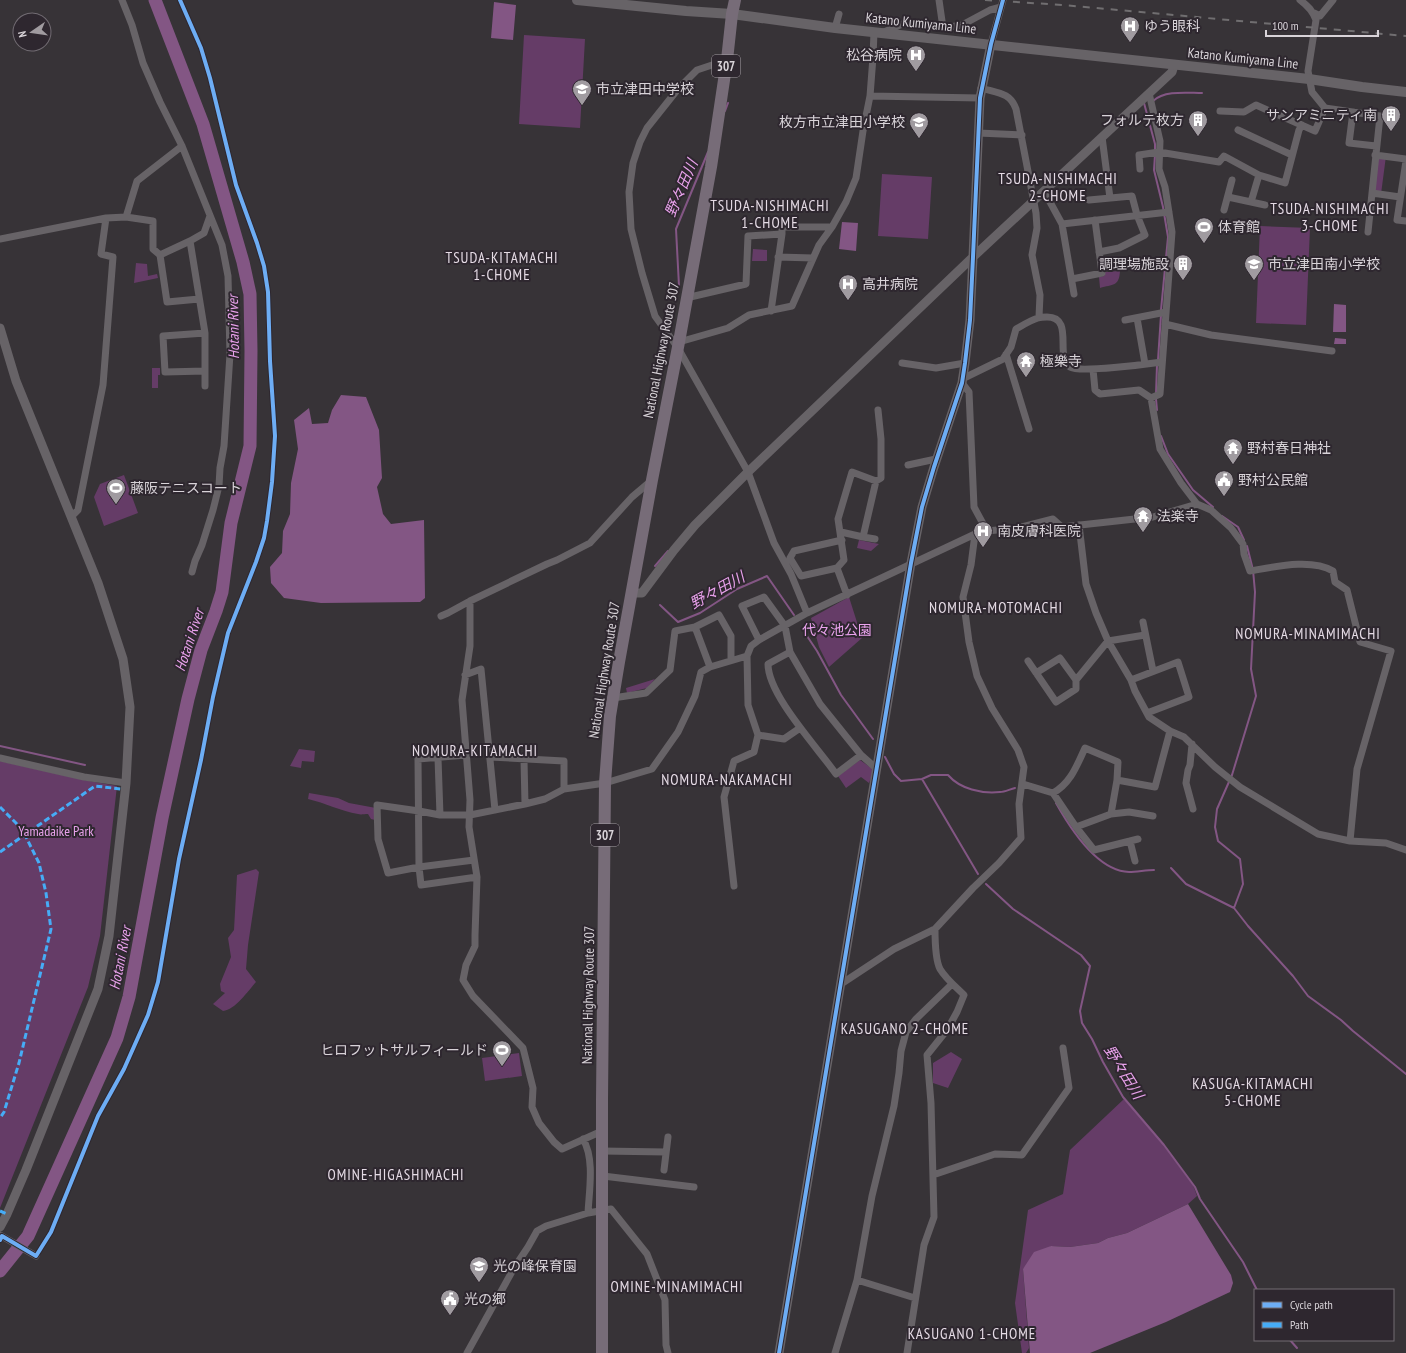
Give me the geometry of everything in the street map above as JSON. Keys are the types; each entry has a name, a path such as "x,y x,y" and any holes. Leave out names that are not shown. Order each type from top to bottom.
{"highway":[{"name":"National Highway Route 307","path":"602,1353 605,783 610,716 652,480 679,345 714,145 735,0"}],"main road":[{"name":"Katano Kumiyama Line","path":"577,0 732,14 835,28 1309,79 1406,92"}],"street":[{"path":"122,0 132,25 143,63 182,146 222,245 228,276 230,354 224,446 220,468 219,486 210,521 192,572"},
{"path":"939,0 943,28"},
{"path":"1300,0 1314,13 1320,16 1333,0"},
{"path":"679,345 694,338 728,328 749,315 792,306 819,245 843,208 856,178 870,96 878,32 902,24 943,28 962,25 1002,4"},
{"path":"780,1353 911,563 922,507 962,381 965,363 974,257 978,133 981,93 990,44 1002,4"},
{"path":"1314,13 1316,25 1308,71 1312,92 1325,108 1380,116 1368,232"},
{"path":"835,28 839,14"},
{"path":"727,60 697,70 678,89 647,128 640,142 633,163 629,192 631,229 655,316 679,345 748,472 774,543 791,574 807,612"},
{"path":"631,593 642,593 695,525 748,472 1033,201 1172,72 1174,65"},
{"path":"870,96 981,93 1008,96 1013,101 1022,135 1036,213 1037,228 1032,255 1040,295 1039,317"},
{"path":"1149,93 1160,141 1155,152 1165,187 1167,212 1172,232 1162,313 1165,324 1159,362 1160,394 1154,397"},
{"path":"1220,111 1244,112 1256,105 1316,131 1325,108"},
{"path":"1353,112 1349,143 1376,146"},
{"path":"1140,169 1139,155 1155,152 1219,162 1224,156 1258,175 1285,183 1299,130 1302,125"},
{"path":"1238,130 1292,155"},
{"path":"978,133 1022,135"},
{"path":"1102,137 1110,198"},
{"path":"126,217 137,181 182,146"},
{"path":"1375,155 1406,160 1404,189 1400,197 1397,220 1406,221"},
{"path":"1252,202 1258,175"},
{"path":"1224,210 1232,180"},
{"path":"1044,191 1062,224 1074,294"},
{"path":"1372,193 1400,197"},
{"path":"1089,200 1132,196 1137,215 1145,235 1119,248 1099,252"},
{"path":"1228,197 1265,205"},
{"path":"1062,224 1167,212"},
{"path":"160,255 204,233 210,216"},
{"path":"0,239 106,218 126,217 153,221 153,249 160,255 167,302 199,299"},
{"path":"71,518 78,510 103,385 113,257 100,254 106,218"},
{"path":"1072,279 1102,273 1094,220"},
{"path":"771,311 782,227 829,227"},
{"path":"686,301 746,284 748,236 782,234"},
{"path":"190,241 205,333 206,386"},
{"path":"778,257 813,258"},
{"path":"1125,320 1162,313"},
{"path":"962,381 1003,359 1012,347 1016,329 1039,317 1052,317 1059,321 1063,334 1064,356 1069,366 1072,368 1093,369 1159,362"},
{"path":"1137,318 1145,364"},
{"path":"1165,324 1212,335 1332,351"},
{"path":"0,328 16,381 98,583 123,660 130,708 126,783 109,936 98,989 26,1170 0,1227"},
{"path":"205,333 163,336 165,372 205,371"},
{"path":"1006,354 1030,429"},
{"path":"902,363 936,368 965,363"},
{"path":"1093,369 1095,390 1100,394 1139,390 1154,397"},
{"path":"962,381 969,392 974,507 988,531"},
{"path":"1154,397 1160,450 1196,504 1211,510 1231,528 1243,544 1244,554 1250,571 1294,565 1310,565 1327,568 1333,571 1335,582 1347,590 1360,642 1391,651 1357,769 1350,841"},
{"path":"863,536 876,481 881,478 881,447 878,410"},
{"path":"908,464 936,459"},
{"path":"875,539 863,536 841,536 794,551 790,558 801,576 837,568 844,560 841,536 838,519 852,472 876,481"},
{"path":"441,616 590,543 632,497 652,480"},
{"path":"734,886 724,797 734,761 754,752 758,735 748,705 747,656 751,646 807,612 847,595 911,563 975,534 1018,528 1053,519 1062,527 1153,517 1196,504"},
{"path":"1079,525 1086,584 1108,641 1131,680 1135,691 1149,717 1170,731 1184,737 1215,767 1235,782 1318,834 1350,841 1386,844 1406,850"},
{"path":"841,984 894,949 935,929 1021,838 1019,804 1023,784 1024,767 1019,752 992,708 976,674 969,642 963,597 971,565 975,534"},
{"path":"837,568 847,595"},
{"path":"759,640 742,606 764,597 784,626 790,652 820,704 861,755 877,769"},
{"path":"470,601 470,646 462,700 470,800 469,827 476,877 475,946 466,965 463,980 473,996 523,1048 533,1088 532,1107 539,1123 554,1142 562,1149 602,1131"},
{"path":"613,698 646,693 670,670 675,631 695,628 719,615 731,636 731,659"},
{"path":"1143,622 1153,671"},
{"path":"695,628 710,667"},
{"path":"1076,680 1108,641 1145,635"},
{"path":"790,652 768,664 768,672 783,704 836,774 861,755"},
{"path":"474,860 419,867 388,873 378,839 377,805 440,815 470,815 545,799 564,789 605,783 652,769 678,732 695,696 701,672 731,659 747,656"},
{"path":"1028,661 1036,673 1056,702 1076,689 1076,680 1060,658 1036,673"},
{"path":"1131,680 1178,662 1189,697 1147,713"},
{"path":"465,675 481,669 495,810"},
{"path":"758,735 784,739 800,728"},
{"path":"1117,780 1155,787 1170,731"},
{"path":"1192,744 1190,765 1186,783 1193,809"},
{"path":"1052,793 1061,788 1071,776 1086,748 1118,762 1117,780 1111,814"},
{"path":"466,755 418,759 419,867 421,885 476,877"},
{"path":"490,757 564,761 564,789"},
{"path":"0,758 84,777 126,783"},
{"path":"438,758 440,815"},
{"path":"524,760 525,804"},
{"path":"1023,784 1052,793 1094,850 1138,838"},
{"path":"1076,827 1111,814 1129,812 1153,816"},
{"path":"1130,840 1135,861"},
{"path":"907,1353 924,1245 934,1217 931,1103 927,1055 947,1030 964,995 952,984 940,969 936,949 935,929"},
{"path":"835,1353 858,1280 872,1196 894,1106 901,1050 906,1032 916,1019 952,984"},
{"path":"933,1175 994,1154 1022,1155 1069,1088 1063,1048"},
{"path":"664,1170 668,1138"},
{"path":"583,1140 586,1145 590,1166 588,1213"},
{"path":"602,1151 666,1152"},
{"path":"603,1176 694,1187"},
{"path":"467,1353 537,1230 588,1213 611,1209 647,1254 665,1300 666,1345 668,1353"},
{"path":"1,1236 34,1255"},
{"path":"858,1280 916,1298"}],"green space":[{"path":"524,35 585,39 580,128 519,124"},
{"path":"1375,155 1386,156 1381,194 1372,193"},
{"path":"882,174 932,177 928,239 878,236"},
{"path":"1260,226 1310,228 1306,325 1256,323"},
{"path":"753,249 767,250 767,261 752,261"},
{"path":"136,263 147,264 148,276 157,274 158,278 134,283"},
{"path":"1120,271 1117,282 1100,288 1099,277 1104,276 1105,272"},
{"path":"152,368 160,368 160,375 158,375 158,388 152,388"},
{"name":"藤阪テニスコート","path":"124,475 138,513 104,526 94,497 100,484"},
{"path":"859,540 879,544 871,551 857,548"},
{"name":"代々池公園","path":"849,597 862,638 829,667 819,647 811,618"},
{"path":"655,679 647,688 627,693 626,688"},
{"path":"299,749 315,751 314,762 302,761 301,768 290,766"},
{"path":"860,760 874,770 869,783 861,777 846,788 838,776"},
{"name":"Yamadaike Park","path":"0,761 117,786 100,936 88,987 0,1208"},
{"path":"309,793 338,798 349,803 376,808 375,820 371,819 368,814 352,813 308,799"},
{"path":"256,869 259,872 248,945 246,969 256,982 237,1004 228,1010 223,1011 213,1004 225,993 221,991 220,984 231,957 228,938 234,930 237,875"},
{"path":"951,1052 962,1059 948,1088 933,1083 933,1063"},
{"name":"ヒロフットサルフィールド","path":"519,1053 522,1076 485,1081 482,1058"},
{"path":"1124,1099 1157,1136 1193,1185 1197,1196 1188,1204 1127,1233 1108,1238 1098,1243 1070,1247 1051,1246 1023,1269 1029,1348 1026,1353 1022,1353 1015,1303 1028,1210 1063,1194 1070,1150"}],"shaded area":[{"path":"494,2 516,5 513,40 491,38"},
{"path":"842,222 858,223 856,251 839,249"},
{"path":"1334,304 1346,305 1346,332 1333,332"},
{"path":"1335,338 1346,339 1346,344 1334,344"},
{"path":"341,395 366,397 379,430 382,478 377,487 383,514 391,524 424,520 425,598 420,602 321,603 284,598 271,583 270,567 282,553 283,531 290,514 291,483 298,449 294,420 309,408 312,424 328,423 332,410"},
{"path":"1188,1204 1231,1275 1233,1283 1230,1292 1166,1322 1090,1353 1030,1353 1023,1269 1034,1252 1051,1246 1070,1247 1098,1243 1108,1238 1127,1233"}],"waterway":[{"name":"Hotani River","path":"0,1271 28,1236 117,1038 129,997 162,818 188,699 201,650 222,592 231,523 250,446 250,294 243,262 203,124 155,0"},
{"path":"1153,101 1158,97 1170,94 1202,93"},
{"name":"野々田川","path":"725,111 728,103"},
{"path":"1144,103 1155,144 1155,150"},
{"name":"野々田川","path":"679,286 676,229 708,152"},
{"path":"1155,155 1154,170 1163,207 1168,237 1161,310"},
{"path":"1158,360 1161,315"},
{"path":"1156,394 1157,365"},
{"path":"1156,399 1157,410"},
{"path":"1161,436 1168,454 1193,490 1213,507"},
{"path":"1222,516 1238,527 1244,540"},
{"path":"1234,908 1243,884 1240,859 1218,841 1215,827 1217,809 1232,775 1256,696 1251,669 1255,592 1253,570 1247,546"},
{"name":"野々田川","path":"655,566 668,551"},
{"name":"野々田川","path":"660,605 678,622 700,613 737,589 767,576 794,615"},
{"name":"野々田川","path":"805,633 817,651 841,695 873,739"},
{"path":"0,746 85,765"},
{"path":"885,757 894,774 901,781 922,779 931,775 948,775 959,784 972,790 1002,792 1015,788"},
{"name":"野々田川","path":"922,779 978,874"},
{"path":"1056,803 1077,836 1106,864 1117,870 1129,872 1154,870"},
{"path":"1171,868 1186,884 1234,908 1248,926 1293,976 1308,996 1341,1020 1406,1074"},
{"name":"野々田川","path":"986,884 1013,909 1081,955 1090,966 1080,1011 1082,1023 1123,1097 1164,1145 1195,1187 1200,1199 1243,1262 1256,1289"},
{"name":"野々田川","path":"1291,1341 1297,1348"}],"railway":[{"path":"985,0 1063,5 1406,36"}],"marked path":[{"path":"0,852 95,786 121,789"},
{"path":"0,807 16,823 25,835 39,863 46,893 51,929 19,1063 4,1112 0,1118"},
{"path":"0,1211 7,1214"}],"cycle path":[{"path":"0,1240 2,1236 36,1256 51,1232 98,1116 124,1069 148,1015 158,982 179,859 228,633 256,562 264,538 267,521 272,482 275,436 270,361 268,292 264,266 236,185 210,78 201,48 180,0"},
{"path":"779,1353 911,563 922,507 962,383 970,320 980,98 991,44 1003,0"}],"place":[{"name":"ゆう眼科","path":"1130,43"},
{"name":"松谷病院","path":"916,72"},
{"name":"市立津田中学校","path":"582,106"},
{"name":"サンアミニティ南","path":"1391,132"},
{"name":"フォルテ枚方","path":"1198,137"},
{"name":"枚方市立津田小学校","path":"919,139"},
{"name":"体育館","path":"1204,244"},
{"name":"調理場施設","path":"1183,281"},
{"name":"市立津田南小学校","path":"1254,281"},
{"name":"高井病院","path":"848,301"},
{"name":"極樂寺","path":"1026,378"},
{"name":"野村春日神社","path":"1233,465"},
{"name":"野村公民館","path":"1224,497"},
{"name":"藤阪テニスコート","path":"116,505"},
{"name":"法楽寺","path":"1143,533"},
{"name":"南皮膚科医院","path":"983,548"},
{"name":"ヒロフットサルフィールド","path":"502,1067"},
{"name":"光の峰保育園","path":"479,1283"},
{"name":"光の郷","path":"450,1316"}],"district":[{"name":"TSUDA-NISHIMACHI 2-CHOME","path":"1058,186"},
{"name":"TSUDA-NISHIMACHI 1-CHOME","path":"770,214"},
{"name":"TSUDA-NISHIMACHI 3-CHOME","path":"1330,216"},
{"name":"TSUDA-KITAMACHI 1-CHOME","path":"502,266"},
{"name":"NOMURA-MOTOMACHI","path":"996,607"},
{"name":"NOMURA-MINAMIMACHI","path":"1308,633"},
{"name":"NOMURA-KITAMACHI","path":"475,750"},
{"name":"NOMURA-NAKAMACHI","path":"727,779"},
{"name":"KASUGANO 2-CHOME","path":"905,1028"},
{"name":"KASUGA-KITAMACHI 5-CHOME","path":"1253,1092"},
{"name":"OMINE-HIGASHIMACHI","path":"396,1174"},
{"name":"OMINE-MINAMIMACHI","path":"677,1286"},
{"name":"KASUGANO 1-CHOME","path":"972,1333"}]}
